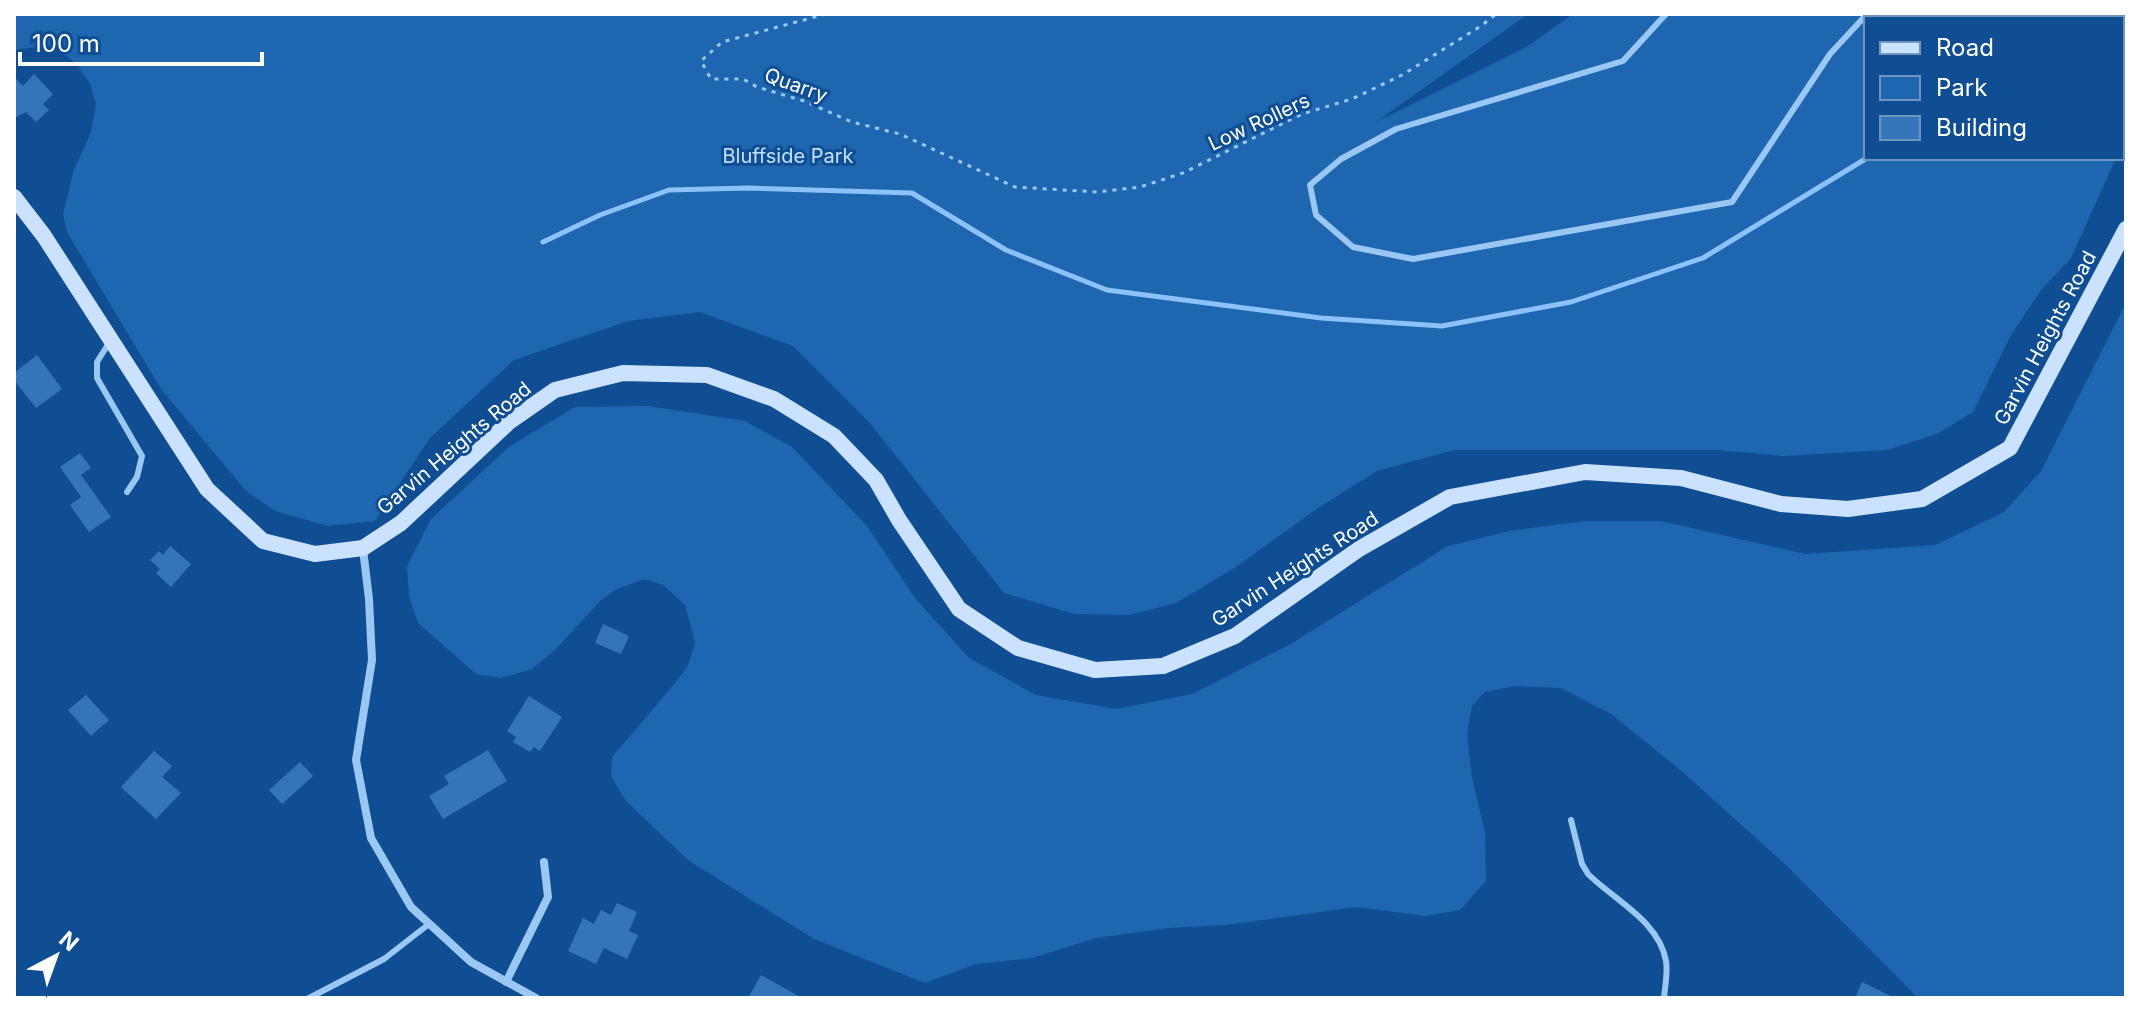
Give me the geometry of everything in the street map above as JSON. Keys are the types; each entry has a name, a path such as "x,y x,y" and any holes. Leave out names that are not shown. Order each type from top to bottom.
{"main road":[{"name":"Garvin Heights Road","path":"14,197 44,236 207,489 263,541 315,554 363,548 401,523 509,422 555,390 623,373 707,375 774,399 834,436 876,480 959,609 1018,648 1095,670 1163,666 1235,636 1359,549 1450,497 1585,472 1681,478 1781,504 1848,509 1922,499 2010,448 2126,229"}],"street":[{"path":"363,548 372,660 356,760 371,838 411,907 471,962 536,998"},
{"path":"506,982 548,897 544,862"}],"lane":[{"path":"1666,14 1623,61 1396,129 1341,159 1310,185 1316,215 1353,247 1413,259 1732,202 1830,54 1864,17"},
{"path":"111,340 97,362 97,378 142,456 137,477 127,492"},
{"path":"1571,820 1582,864 1588,874 1643,922 1662,944 1667,964 1664,998"},
{"path":"309,998 384,959 429,924"}],"path":[{"name":"Quarry","path":"826,14 722,42 701,61 711,79 743,79 852,122 900,134 1015,187"},
{"name":"Low Rollers","path":"1015,187 1097,192 1140,187 1183,173 1302,114 1352,99 1402,75 1496,14"}],"green space":[{"name":"Bluffside Park","path":"14,14 1528,14 1376,122 1528,46 1573,14 2126,14 2126,124 2124,135 2124,16 1864,16 1864,160 2115,160 2071,258 2041,290 2011,335 1973,412 1937,434 1887,450 1783,456 1718,450 1454,450 1377,471 1315,510 1236,567 1176,603 1130,615 1074,614 1004,593 870,423 793,346 700,312 628,321 514,360 430,438 375,521 328,526 275,511 246,491 161,389 67,232 63,214 74,170 91,132 96,104 90,84 76,63 50,45 14,50"},
{"path":"2126,303 2126,998 1918,998 1787,866 1684,773 1611,714 1561,688 1515,686 1485,692 1472,706 1467,734 1472,778 1485,832 1486,881 1460,910 1426,916 1356,907 1226,925 1168,928 1096,938 1032,958 976,964 925,983 814,939 688,860 627,802 611,777 612,757 688,666 695,643 685,605 663,585 644,579 615,590 601,600 555,650 532,669 501,678 476,674 418,623 409,596 407,566 431,519 510,446 575,407 648,406 745,421 792,447 867,526 915,598 969,658 1036,695 1116,709 1192,694 1289,645 1448,546 1509,531 1585,521 1661,521 1805,554 1935,545 2004,512 2041,471"}],"building":[{"path":"34,74 53,94 43,104 49,110 36,122 26,112 14,118 14,77 23,86"},
{"path":"37,355 62,389 36,408 14,380 14,373"},
{"path":"80,453 91,468 81,475 111,517 89,532 70,505 81,497 60,467"},
{"path":"170,546 191,564 171,587 156,573 160,569 150,560 159,551 163,555"},
{"path":"603,624 629,636 621,654 595,643"},
{"path":"86,695 109,720 91,736 68,710"},
{"path":"529,696 562,717 540,751 534,747 530,752 513,742 516,737 507,731"},
{"path":"488,750 507,781 443,819 429,796 449,784 444,776"},
{"path":"154,751 172,766 162,777 181,793 156,819 121,787"},
{"path":"300,762 313,776 282,804 269,790"},
{"path":"617,903 637,912 629,931 638,935 627,959 604,948 596,964 568,951 583,918 594,924 601,910 611,915"},
{"path":"761,975 802,998 748,998"},
{"path":"1862,982 1895,998 1855,998"}],"waterway":[{"path":"543,242 600,215 669,190 748,188 912,193 1006,250 1107,290 1321,318 1442,326 1571,302 1703,258 1864,160"}]}
